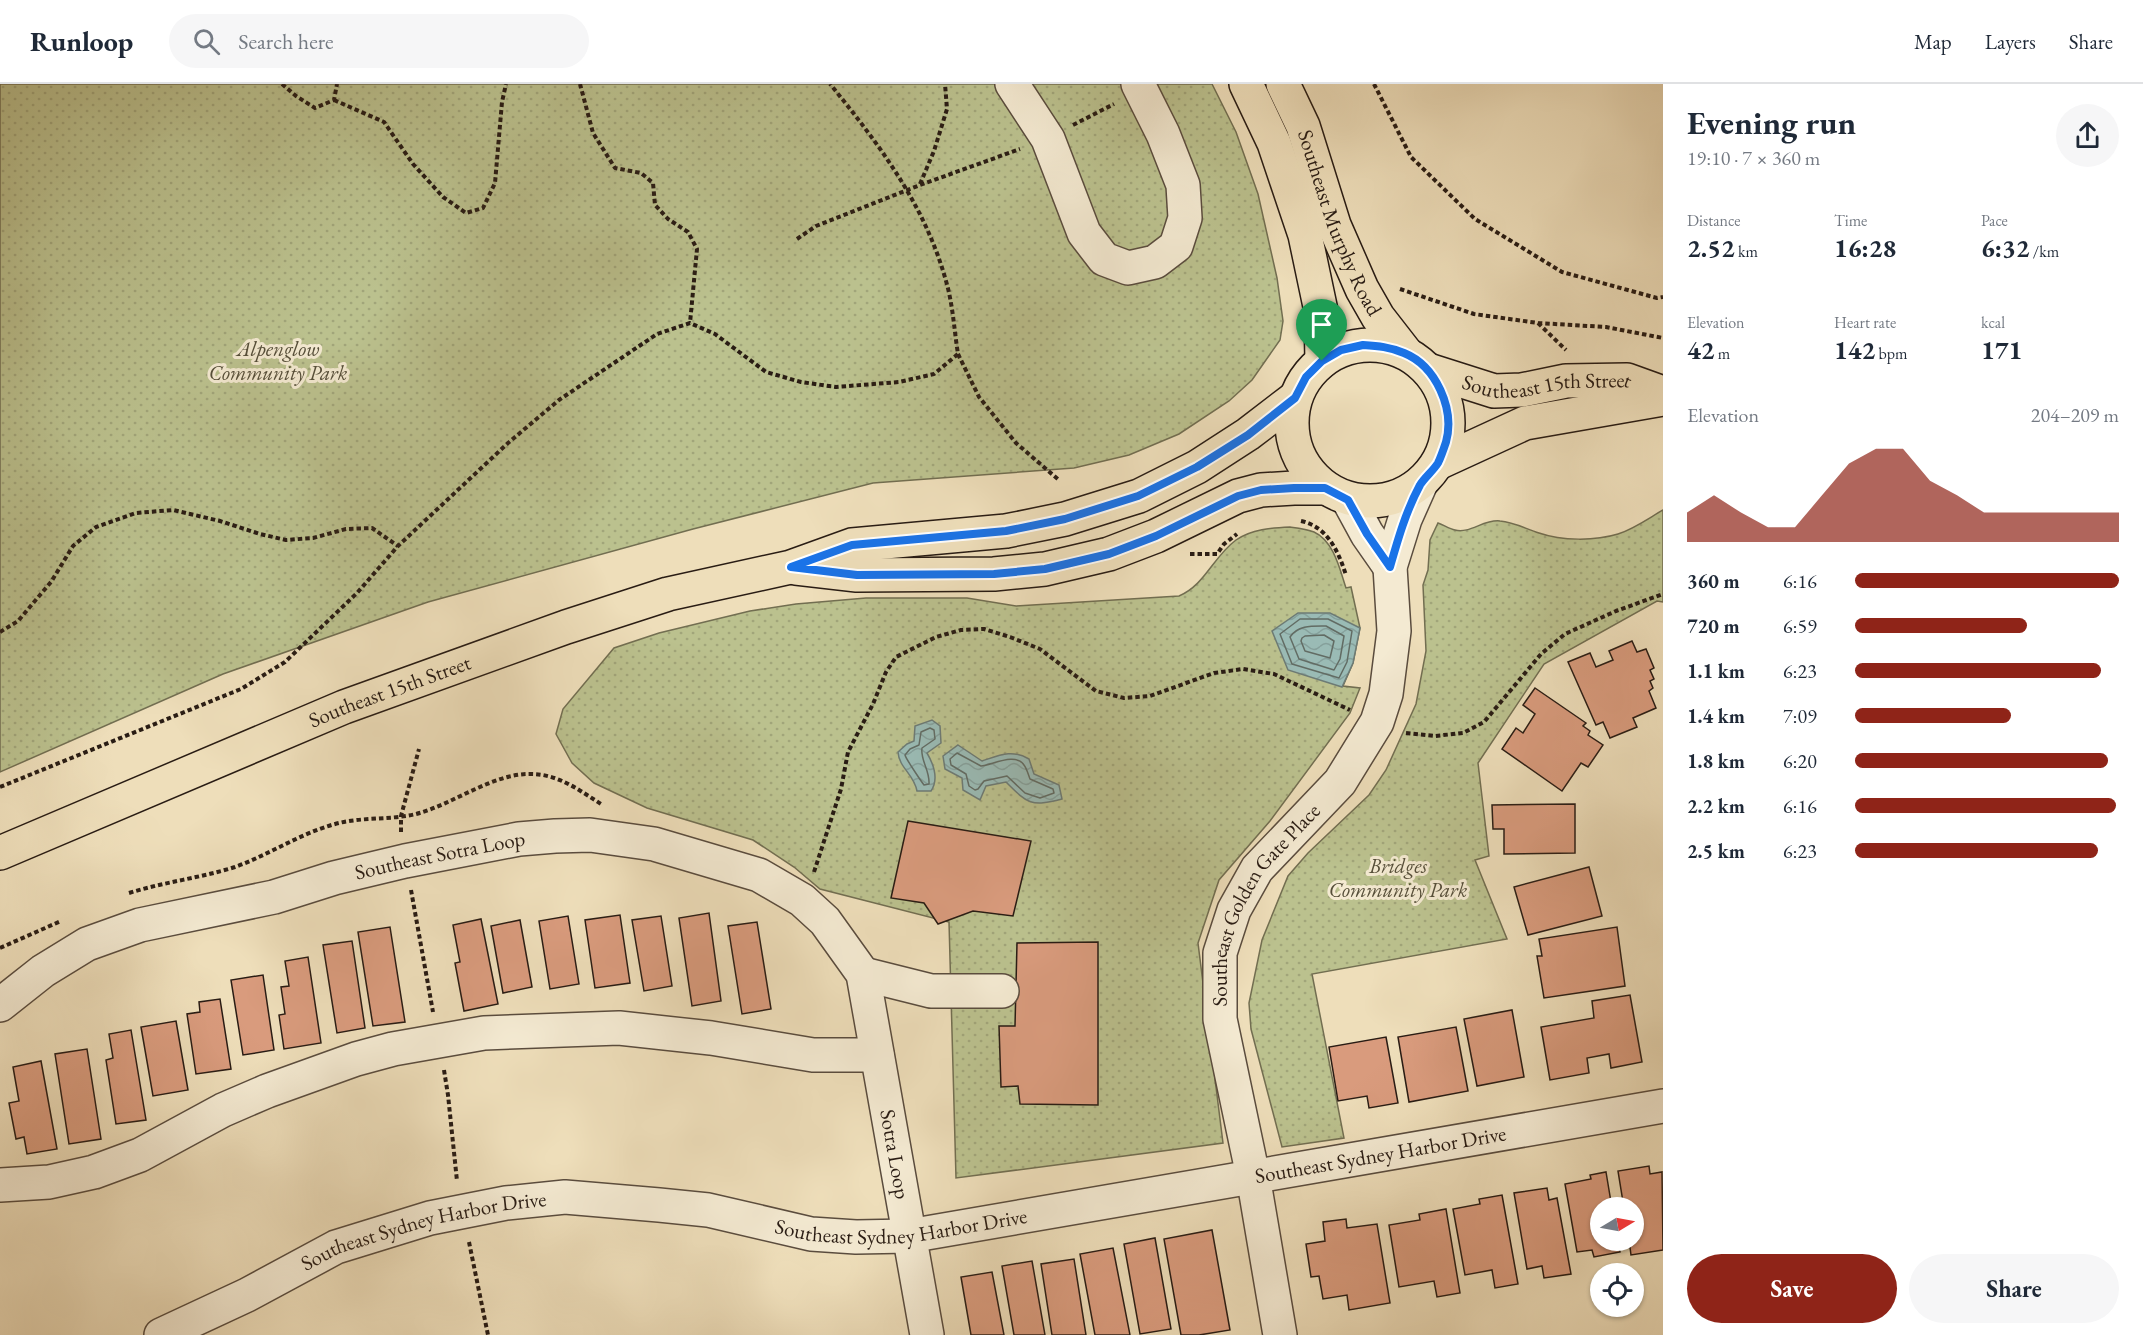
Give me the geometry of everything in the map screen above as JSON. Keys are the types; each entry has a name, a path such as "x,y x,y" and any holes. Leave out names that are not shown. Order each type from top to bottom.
{"main road":[{"name":"Southeast Murphy Road","path":"1246,84 1274,143 1305,235 1322,311 1322,361"},
{"name":"Southeast Murphy Road","path":"1283,84 1303,126 1334,225 1362,289 1378,317 1417,362"},
{"path":"1363,345 1386,346 1417,362 1442,391 1448,415 1447,440 1430,473 1399,497 1374,502 1336,494 1306,470 1294,448 1291,422 1295,398 1306,377 1322,361 1341,350 1363,345"},
{"name":"Southeast 15th Street","path":"1417,362 1494,391 1522,390 1566,381 1627,380 1663,393"},
{"name":"Southeast 15th Street","path":"0,853 344,707 533,639 668,594 791,567 852,545 1006,531 1065,519 1138,496 1197,467 1248,435 1295,398"},
{"name":"Southeast 15th Street","path":"1430,473 1525,423 1663,399"},
{"name":"Southeast 15th Street","path":"791,567 857,575 994,574 1045,569 1109,554 1156,536 1238,496 1261,490 1294,488 1336,494"}],"street":[{"path":"1012,84 1048,139 1084,232 1104,259 1128,268 1155,262 1176,246 1185,218 1183,185 1163,134 1140,87"},
{"name":"Southeast Golden Gate Place","path":"1280,1335 1253,1176 1220,1019 1220,952 1234,910 1257,870 1340,782 1377,723 1386,694 1394,631 1390,567 1405,519 1430,473"},
{"path":"1336,494 1390,567"},
{"name":"Southeast Sotra Loop","path":"0,1005 43,971 87,944 140,925 274,897 334,878 405,861 519,839 555,836 590,835 654,844 759,875 802,900 825,921 863,974"},
{"path":"863,974 931,991 1002,991"},
{"name":"Sotra Loop","path":"863,974 927,1335"},
{"path":"0,1185 49,1182 94,1172 140,1155 224,1110 267,1091 356,1059 393,1049 484,1033 619,1028 711,1038 813,1056 877,1055"},
{"name":"Southeast Sydney Harbor Drive","path":"161,1335 247,1295 336,1247 430,1218 506,1203 565,1197 708,1210 811,1234 856,1237 909,1236 1663,1106"}],"path":[{"path":"282,84 315,108 334,100 384,122 413,164 442,197 465,213 483,208 495,183 502,102 506,84"},
{"path":"334,100 337,84"},
{"path":"580,84 593,133 615,168 641,173 653,183 655,205 668,219 688,232 697,249 690,322"},
{"path":"830,84 867,129 908,189 932,238 953,311 958,354 979,397 1016,443 1060,481"},
{"path":"920,184 934,151 946,109 945,84"},
{"path":"1374,84 1411,157 1474,219 1562,272 1657,298 1663,297"},
{"path":"797,239 816,226 920,184 1048,139 1140,87"},
{"path":"1398,289 1474,314 1538,323 1606,327 1663,338"},
{"path":"0,788 241,689 285,662 357,593 398,546 508,443 560,400 657,334 690,322 715,334 766,372 801,382 836,387 899,382 934,374 958,354"},
{"path":"0,632 18,621 51,582 73,546 96,527 136,513 173,510 285,540 313,538 345,529 372,528 398,546"},
{"path":"1295,520 1312,524 1328,535 1339,554 1346,574"},
{"path":"1217,554 1224,544 1242,530"},
{"path":"802,900 830,827 841,789 848,752 873,704 886,672 896,657 936,637 961,630 984,629 1040,650 1062,664"}],"green space":[{"name":"Alpenglow Community Park","path":"0,84 1212,84 1236,132 1258,194 1277,278 1283,321 1280,340 1252,380 1229,401 1179,434 1129,455 1074,468 873,483 693,529 428,602 223,674 0,772"},
{"name":"Bridges Community Park","path":"1663,510 1663,602 1657,601 1544,664 1478,763 1489,856 1475,860 1507,939 1312,974 1344,1138 1282,1147 1251,1029 1249,1003 1262,940 1288,876 1308,853 1369,795 1386,770 1416,704 1426,651 1423,585 1428,570 1430,540 1438,523 1461,531 1488,522 1500,521 1548,536 1589,539 1624,532"},
{"path":"1290,527 1308,530 1321,536 1327,542 1339,565 1346,588 1351,587 1360,628 1353,663 1343,686 1360,688 1350,713 1270,821 1219,880 1198,943 1223,1143 956,1178 949,922 820,889 794,867 753,840 647,808 594,783 572,763 556,734 563,709 614,648 659,633 750,611 796,604 866,598 967,598 1016,606 1179,596 1196,585 1221,554 1242,536 1255,531"}],"water":[{"path":"1298,613 1330,613 1360,628 1353,663 1342,687 1288,670 1272,631"},
{"path":"932,720 940,726 941,743 927,753 933,767 935,782 931,791 917,791 898,752 914,741 915,726"},
{"path":"958,745 982,761 1011,754 1029,759 1034,774 1059,785 1062,799 1043,803 1031,802 1006,782 986,786 980,800 963,790 962,778 945,769 943,756"}],"building":[{"path":"1632,641 1637,652 1646,649 1654,668 1650,670 1654,679 1650,681 1653,688 1649,691 1656,708 1633,718 1637,727 1610,738 1603,722 1596,725 1568,662 1590,653 1596,667 1613,660 1609,651"},
{"path":"1535,688 1586,723 1583,726 1590,731 1588,735 1603,745 1588,767 1581,763 1562,791 1502,749 1516,728 1523,733 1535,714 1523,705"},
{"path":"1575,804 1575,853 1504,854 1504,829 1493,829 1492,805"},
{"path":"908,821 1031,841 1013,916 973,911 938,924 924,903 891,898"},
{"path":"1589,867 1602,916 1528,935 1514,887"},
{"path":"709,913 721,1001 692,1006 679,918"},
{"path":"620,915 630,983 595,988 585,920"},
{"path":"568,916 579,984 550,989 539,921"},
{"path":"661,916 672,986 644,991 632,920"},
{"path":"481,919 498,1004 464,1011 455,963 460,962 453,925"},
{"path":"520,920 532,987 503,993 491,926"},
{"path":"757,922 771,1009 742,1014 728,926"},
{"path":"390,927 405,1022 373,1026 358,932"},
{"path":"1617,927 1625,986 1544,998 1537,956 1542,956 1539,939"},
{"path":"352,941 365,1028 337,1033 323,945"},
{"path":"1098,942 1098,1105 1020,1104 1018,1086 1001,1087 999,1026 1015,1026 1017,943"},
{"path":"308,957 321,1043 284,1049 279,1015 285,1014 281,987 289,986 285,961"},
{"path":"263,975 274,1050 243,1055 231,980"},
{"path":"1630,995 1642,1062 1611,1068 1609,1054 1587,1058 1589,1073 1550,1080 1541,1027 1594,1018 1592,1001"},
{"path":"220,999 231,1069 196,1074 187,1014 200,1012 199,1002"},
{"path":"1512,1010 1524,1077 1477,1086 1464,1019"},
{"path":"176,1021 188,1090 153,1096 141,1027"},
{"path":"1456,1027 1468,1091 1409,1102 1398,1037"},
{"path":"131,1030 146,1120 116,1124 106,1060 113,1058 109,1034"},
{"path":"1386,1037 1398,1103 1369,1108 1367,1096 1338,1101 1329,1047"},
{"path":"87,1049 101,1139 69,1144 55,1054"},
{"path":"41,1061 57,1149 27,1154 24,1137 16,1139 9,1103 19,1101 13,1067"},
{"path":"1649,1166 1650,1174 1662,1172 1663,1250 1631,1255 1630,1251 1644,1251 1644,1197 1622,1197 1618,1171"},
{"path":"1606,1172 1610,1197 1590,1197 1590,1250 1577,1252 1565,1184 1591,1179 1590,1175"},
{"path":"1547,1188 1549,1200 1557,1198 1571,1274 1544,1278 1542,1266 1527,1269 1514,1193"},
{"path":"1502,1195 1518,1284 1495,1288 1492,1270 1465,1275 1453,1209 1480,1204 1479,1199"},
{"path":"1446,1209 1460,1293 1437,1297 1434,1281 1399,1287 1389,1225 1420,1220 1419,1214"},
{"path":"1346,1219 1347,1228 1377,1224 1390,1303 1349,1310 1347,1295 1323,1299 1319,1276 1311,1277 1306,1244 1325,1241 1323,1222"},
{"path":"1212,1230 1230,1330 1199,1335 1181,1335 1164,1239"},
{"path":"1155,1238 1171,1329 1140,1334 1124,1244"},
{"path":"1113,1248 1130,1335 1095,1335 1080,1254"},
{"path":"1592,1251 1620,1251 1620,1252 1594,1257"},
{"path":"1074,1259 1086,1335 1052,1335 1041,1264"},
{"path":"1032,1261 1045,1335 1014,1335 1002,1266"},
{"path":"992,1272 1004,1335 971,1335 961,1277"}],"route":[{"path":"1363,345 1386,346 1406,354 1428,370 1442,391 1448,415 1447,440 1438,463 1421,483 1405,519 1390,567 1367,534 1348,500 1325,488 1294,488 1261,490 1238,496 1156,536 1109,554 1045,569 994,574 857,575 791,567 852,545 1006,531 1065,519 1138,496 1197,467 1248,435 1295,398 1306,377 1322,361 1341,350 1363,345"}]}
